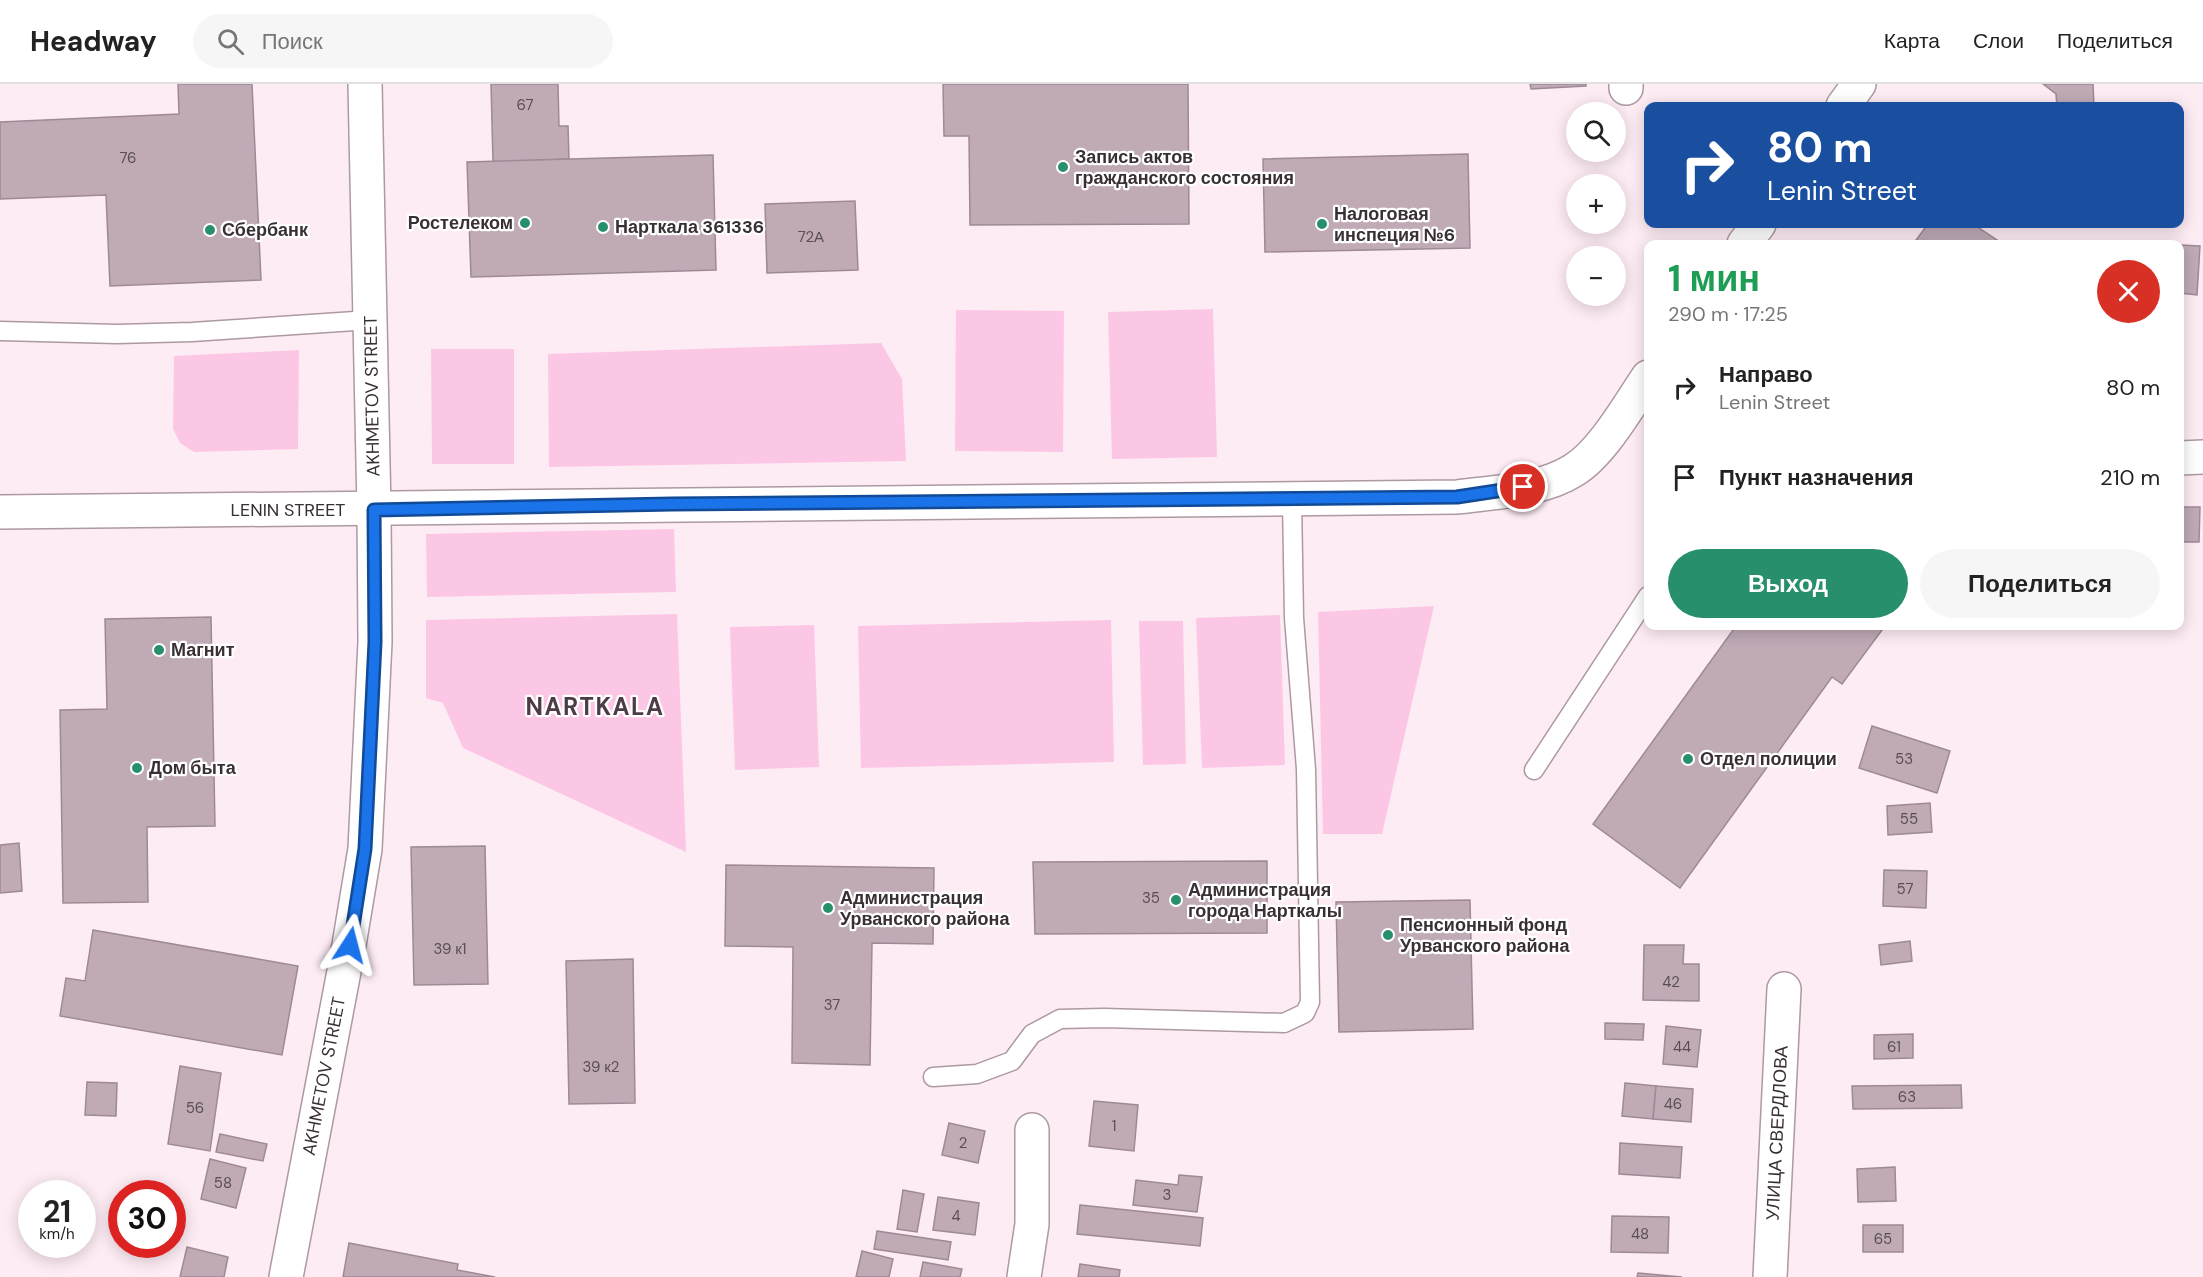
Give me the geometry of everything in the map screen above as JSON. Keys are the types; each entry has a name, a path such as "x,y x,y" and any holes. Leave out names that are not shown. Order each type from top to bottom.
{"street":[{"name":"AKHMETOV STREET","path":"286,1277 350,945 365,849 375,642 365,84"},
{"path":"1846,102 1859,84"},
{"name":"LENIN STREET","path":"0,512 374,510 672,504 1457,497 1546,483 1574,470 1591,455 1611,431 1644,383"},
{"path":"2184,458 2203,456"},
{"name":"УЛИЦА СВЕРДЛОВА","path":"1770,1277 1784,989"},
{"path":"1023,1277 1032,1224 1032,1130"}],"lane":[{"path":"0,332 117,334 192,332 370,320"},
{"path":"933,1077 977,1074 1012,1061 1032,1034 1060,1019 1284,1023 1305,1013 1310,1002 1306,769 1294,618 1292,499"},
{"path":"1534,770 1644,602"}],"shaded area":[{"path":"1213,309 1217,457 1112,459 1108,312"},
{"path":"956,310 1064,311 1063,452 955,451"},
{"path":"881,343 902,379 906,461 549,467 548,354"},
{"path":"431,349 514,349 514,464 432,464"},
{"path":"299,350 298,449 194,452 180,443 173,429 174,356"},
{"path":"674,529 676,592 427,597 426,534"},
{"path":"1434,606 1382,834 1323,834 1318,612"},
{"path":"677,614 686,852 463,748 443,703 426,698 426,620"},
{"path":"1280,615 1285,765 1202,768 1196,618"},
{"path":"1111,620 1114,762 861,768 858,626"},
{"path":"1139,621 1183,621 1186,764 1143,765"},
{"path":"814,625 819,767 735,770 730,627"}],"building":[{"path":"178,84 252,84 261,280 110,286 106,195 0,199 0,122 179,114"},
{"path":"491,84 558,84 559,126 568,126 569,159 493,162"},
{"path":"943,84 1188,84 1189,224 970,225 969,136 944,136"},
{"path":"1530,84 1586,84 1586,86 1531,89"},
{"path":"2043,84 2093,84 2094,102 2057,102 2056,94"},
{"path":"1468,154 1470,248 1265,252 1263,159"},
{"path":"713,155 716,270 471,277 467,162"},
{"path":"855,201 858,270 767,273 765,204"},
{"path":"1925,228 1979,228 1997,240 1916,240"},
{"path":"2184,245 2200,246 2197,295 2184,293"},
{"path":"2184,507 2200,507 2199,542 2184,542"},
{"name":"Дом быта","path":"211,617 215,826 147,827 148,902 63,903 60,710 107,709 105,619"},
{"path":"1733,630 1882,630 1842,684 1832,677 1680,888 1593,824"},
{"path":"1872,726 1950,751 1937,793 1859,768"},
{"path":"1930,803 1932,832 1888,835 1887,806"},
{"path":"19,843 22,891 0,893 0,845"},
{"path":"485,846 488,984 414,985 411,847"},
{"path":"1267,861 1267,933 1035,934 1033,862"},
{"path":"726,865 934,868 933,944 872,943 870,1065 792,1063 793,947 725,946"},
{"path":"1884,870 1927,871 1926,908 1883,906"},
{"path":"1470,900 1473,1029 1339,1032 1336,902"},
{"path":"93,930 298,966 282,1055 60,1016 66,978 85,981"},
{"path":"1910,941 1912,961 1881,965 1879,945"},
{"path":"1644,945 1684,945 1683,964 1699,964 1699,1001 1643,1000"},
{"path":"633,959 635,1103 569,1104 566,961"},
{"path":"1605,1023 1644,1024 1643,1040 1605,1039"},
{"path":"1666,1026 1701,1030 1697,1067 1663,1064"},
{"path":"1913,1034 1913,1058 1874,1059 1874,1035"},
{"path":"180,1066 221,1073 210,1151 168,1144"},
{"path":"87,1082 117,1083 116,1116 85,1115"},
{"path":"1625,1083 1656,1086 1653,1119 1622,1116"},
{"path":"1961,1085 1962,1108 1853,1109 1852,1086"},
{"path":"1656,1086 1693,1089 1691,1122 1653,1119"},
{"path":"1094,1101 1138,1105 1134,1151 1089,1146"},
{"path":"949,1123 985,1131 978,1163 942,1155"},
{"path":"220,1134 267,1144 263,1161 216,1152"},
{"path":"1620,1143 1682,1147 1680,1178 1619,1174"},
{"path":"210,1159 246,1168 236,1208 201,1199"},
{"path":"1895,1167 1896,1201 1858,1202 1857,1169"},
{"path":"1179,1175 1202,1177 1197,1212 1133,1205 1136,1180 1178,1185"},
{"path":"903,1190 924,1194 917,1232 897,1229"},
{"path":"938,1197 979,1203 975,1235 933,1230"},
{"path":"1080,1205 1203,1218 1200,1246 1077,1234"},
{"path":"1612,1216 1669,1217 1668,1253 1611,1252"},
{"path":"1863,1225 1903,1225 1903,1252 1863,1252"},
{"path":"877,1231 951,1242 948,1260 874,1249"},
{"path":"349,1243 458,1264 457,1270 495,1277 343,1277"},
{"path":"187,1247 228,1257 224,1277 180,1277"},
{"path":"862,1251 893,1259 889,1277 856,1277"},
{"path":"923,1262 962,1269 960,1277 920,1277"},
{"path":"1080,1264 1120,1270 1119,1277 1078,1277"},
{"path":"1638,1273 1682,1277 1637,1277"}],"place":[{"name":"Запись актов гражданского состояния","path":"1063,167"},
{"name":"Ростелеком","path":"525,223"},
{"name":"Налоговая инспеция №6","path":"1322,224"},
{"name":"Нарткала 361336","path":"603,227"},
{"name":"Сбербанк","path":"210,230"},
{"name":"Магнит","path":"159,650"},
{"name":"Отдел полиции","path":"1688,759"},
{"name":"Дом быта","path":"137,768"},
{"name":"Администрация города Нарткалы","path":"1176,900"},
{"name":"Администрация Урванского района","path":"828,908"},
{"name":"Пенсионный фонд Урванского района","path":"1388,935"}],"district":[{"name":"NARTKALA","path":"595,707"}],"route":[{"path":"350,945 365,849 375,642 374,510 672,504 1457,497 1523,487"}]}
